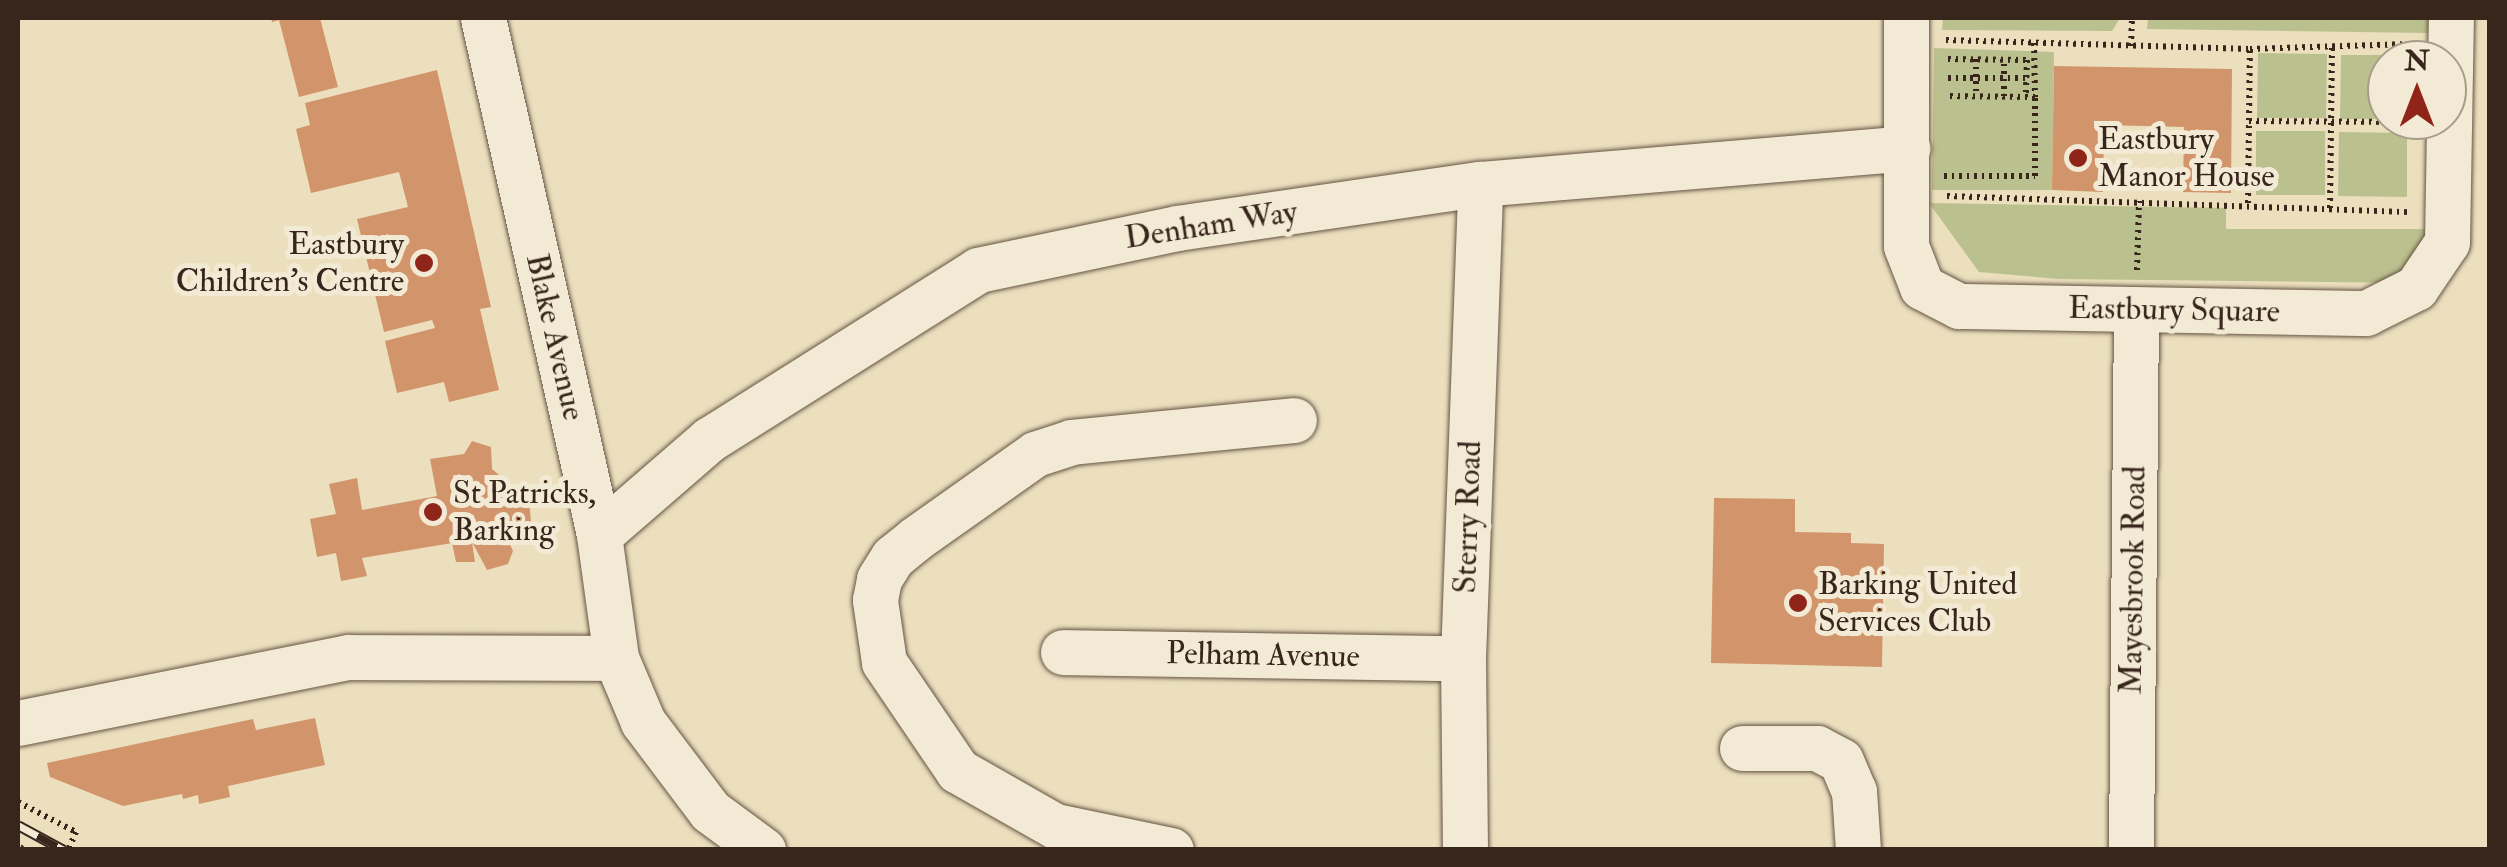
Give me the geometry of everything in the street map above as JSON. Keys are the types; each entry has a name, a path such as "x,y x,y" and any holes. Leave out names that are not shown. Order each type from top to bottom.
{"street":[{"name":"Blake Avenue","path":"483,18 600,535 616,658 643,722 710,811 763,850"},
{"name":"Eastbury Square","path":"1906,28 1916,173 1906,246 1922,287 1959,306 2136,310 2366,312 2416,288 2448,242 2451,35"},
{"name":"Denham Way","path":"600,535 710,440 978,270 1177,228 1480,184 1916,173"},
{"name":"Sterry Road","path":"1465,850 1464,658 1480,184"},
{"name":"Mayesbrook Road","path":"2131,850 2136,310"},
{"path":"1171,850 1055,826 958,771 884,662 877,630 879,579 893,557 914,539 1034,454 1071,442 1294,420"},
{"name":"Pelham Avenue","path":"1064,652 1464,658"},
{"path":"18,723 348,657 616,658"},
{"path":"1742,748 1817,748 1841,761 1856,802 1858,850"}],"path":[{"path":"2131,46 2132,18"},
{"path":"1906,28 2034,44 2250,49 2332,43 2415,44 2451,35"},
{"path":"2330,208 2332,43"},
{"path":"1916,173 2035,176 2031,97 2034,44"},
{"path":"2248,204 2250,49"},
{"path":"1947,96 1948,59 1976,59 2027,60 2031,97"},
{"path":"1976,59 1976,96"},
{"path":"2004,60 2004,96"},
{"path":"1947,78 2026,78"},
{"path":"1937,96 2031,97"},
{"path":"2249,122 2367,121"},
{"path":"1916,173 2139,202 2420,212"},
{"path":"2136,310 2139,202"},
{"path":"18,802 76,832 68,850"}],"green space":[{"path":"1943,18 2120,18 2112,31 1942,30"},
{"path":"2148,18 2429,18 2428,33 2147,29"},
{"path":"1934,48 2054,52 2052,190 1932,190"},
{"path":"2258,53 2327,54 2326,118 2257,118"},
{"path":"2341,55 2367,55 2367,119 2340,119"},
{"path":"2256,131 2325,131 2325,195 2256,195"},
{"path":"2339,132 2367,132 2367,140 2407,140 2407,197 2338,196"},
{"path":"1929,203 2226,208 2226,229 2425,229 2428,256 2409,283 2059,279 1979,272"}],"building":[{"path":"271,18 320,18 338,87 299,97 279,20 272,22"},
{"name":"Eastbury Manor House","path":"2054,66 2232,69 2231,193 2183,192 2184,127 2104,125 2103,192 2052,190"},
{"name":"Eastbury Children's Centre","path":"437,70 491,307 480,309 499,390 449,402 444,382 397,393 385,341 435,328 432,320 384,332 357,219 408,207 399,172 311,193 296,129 310,125 305,103"},
{"name":"St Patricks, Barking","path":"472,441 491,447 492,469 529,500 531,522 521,533 504,532 513,551 508,564 487,570 472,542 475,562 456,562 452,543 362,558 367,576 341,581 336,553 317,557 310,519 336,514 329,484 357,478 362,510 437,496 430,459 464,454"},
{"name":"Barking United Services Club","path":"1714,498 1795,499 1795,532 1851,533 1851,543 1884,544 1882,667 1711,663"},
{"path":"315,718 325,765 228,786 230,797 199,804 198,795 183,799 182,794 123,806 50,777 47,763 253,719 256,730"}],"railway":[{"path":"18,825 64,850"}],"place":[{"name":"Eastbury Manor House","path":"2078,158"},
{"name":"Eastbury Children's Centre","path":"424,263"},
{"name":"St Patricks, Barking","path":"433,512"},
{"name":"Barking United Services Club","path":"1798,603"}]}
